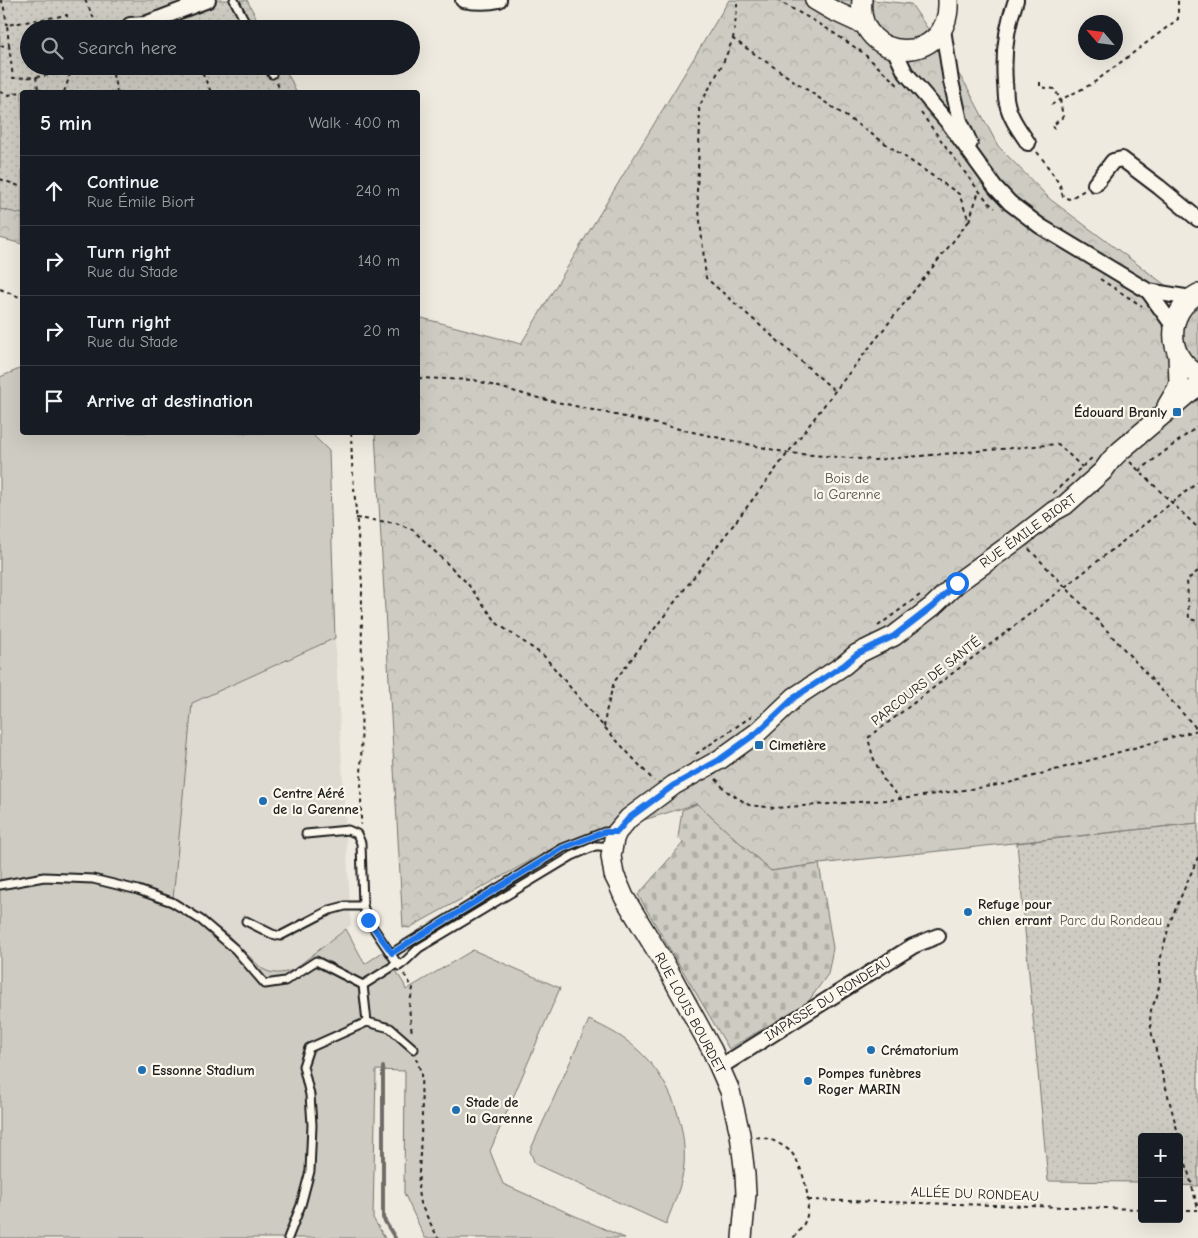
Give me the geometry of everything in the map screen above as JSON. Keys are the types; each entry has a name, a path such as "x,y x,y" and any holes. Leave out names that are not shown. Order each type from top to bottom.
{"street":[{"path":"156,20 208,0"},
{"path":"463,0 472,2 499,0"},
{"path":"815,0 858,22 864,20"},
{"path":"862,0 864,20 868,30 875,38 884,45 894,49 908,50 922,47 934,40 943,29 947,19 948,0"},
{"path":"1016,0 1006,37 1004,73 1006,102 1017,126 1028,143"},
{"path":"943,29 951,81 960,121 984,174"},
{"path":"894,49 904,72 950,125 984,174 1010,203 1040,226 1148,291 1174,327"},
{"path":"1095,184 1113,161 1122,160 1198,219"},
{"path":"1148,291 1195,296"},
{"path":"1174,327 1177,316 1183,306 1195,296"},
{"name":"RUE ÉMILE BIORT","path":"1139,435 1165,409 1179,383 1180,374 1178,355 1174,342 1174,327"},
{"path":"1178,355 1186,365 1198,374"},
{"name":"RUE ÉMILE BIORT","path":"613,845 629,818 674,785 701,761 758,732 795,697 844,665 857,654 894,636 933,606 957,583 1054,511 1065,506 1103,471 1120,451 1198,386"},
{"name":"RUE LOUIS BOURDET","path":"613,845 614,875 624,897 666,966 712,1050 732,1098 740,1134 746,1184 742,1238"},
{"name":"IMPASSE DU RONDEAU","path":"720,1067 913,946 938,936"}],"lane":[{"path":"234,0 244,20"},
{"path":"306,834 348,830 357,834 361,843 363,906 368,920 398,964"},
{"path":"392,953 563,848 604,832 613,845"},
{"path":"363,985 408,960 419,948 572,856 594,846 613,845"},
{"path":"0,885 44,877 93,880 138,890 172,902 201,920 236,949 265,984 285,981 316,961 363,985"},
{"path":"246,921 280,936 330,910 345,906 363,906"},
{"path":"363,985 367,1022"},
{"path":"288,1238 301,1205 310,1171 312,1125 310,1094 303,1066 309,1048 367,1022 390,1028 414,1049"}],"path":[{"path":"85,0 95,20"},
{"path":"737,0 733,39 724,63 699,107 697,191 706,278 835,391"},
{"path":"777,0 823,26 862,52 902,90"},
{"path":"1051,106 1092,84 1178,19 1178,0"},
{"path":"0,1 3,3 7,25 13,78 45,75"},
{"path":"37,20 67,15 67,20"},
{"path":"7,25 20,23"},
{"path":"733,39 959,194 969,221"},
{"path":"0,46 9,45"},
{"path":"65,90 70,75"},
{"path":"112,75 116,90"},
{"path":"203,75 210,90"},
{"path":"36,76 38,89"},
{"path":"1040,82 1040,87 1055,88 1060,100 1063,117 1052,126 1054,129"},
{"path":"26,90 32,88 42,90"},
{"path":"0,92 9,95 20,92"},
{"path":"920,111 989,203 995,208"},
{"path":"1028,143 1044,161 1060,185 1063,197 1069,199 1095,184"},
{"path":"0,179 20,186"},
{"path":"604,727 614,682 835,391 969,221 980,191"},
{"path":"1097,277 1142,306"},
{"path":"0,289 20,297"},
{"path":"420,378 474,380 534,397 788,453 874,460 1058,444 1082,467"},
{"path":"1139,471 1198,426"},
{"path":"351,435 362,584 361,843"},
{"path":"1048,498 1100,451"},
{"path":"1120,451 1198,528"},
{"name":"PARCOURS DE SANTÉ","path":"901,799 883,779 873,757 868,738 1198,482"},
{"path":"356,518 396,523 413,530 467,583 498,624 544,656 663,793"},
{"path":"758,712 701,761 725,790 749,805 774,808 901,799 1005,784 1198,730 1100,623 1018,539"},
{"path":"1198,571 1187,580 1189,619 1198,621"},
{"path":"873,629 926,591"},
{"path":"1183,1210 1198,1210 1152,1035 1150,1021 1151,1010 1158,996 1160,961 1170,922 1198,857"},
{"path":"398,964 413,988 409,1007 414,1049 421,1072 422,1117 418,1191 420,1203 438,1238"},
{"path":"740,1134 772,1140 791,1152 801,1168 806,1182 808,1200 806,1218 793,1238"},
{"name":"ALLÉE DU RONDEAU","path":"808,1200 1138,1209"}],"shaded area":[{"name":"Centre Aéré de la Garenne","path":"335,638 351,925 293,970 275,974 261,968 228,935 214,924 173,899 192,703"}],"green space":[{"path":"0,0 247,0 257,20 20,20 20,75 288,75 295,90 20,90 20,214 0,209"},
{"name":"Bois de la Garenne","path":"729,0 872,0 911,4 966,85 998,146 1051,200 1176,293 1190,398 1198,397 1198,823 819,864 771,871 696,804 555,847 409,928 403,927 375,435 420,435 420,318 521,344"},
{"path":"0,100 20,106 20,243 0,238"},
{"path":"1198,299 1198,366 1184,354 1181,318"},
{"path":"20,369 20,435 313,435 329,451 335,638 192,703 173,899 199,914 228,935 261,968 273,973 293,970 346,929 365,964 384,951 406,990 473,950 560,988 490,1151 503,1184 625,1238 425,1238 404,1193 405,1071 376,1070 373,1218 385,1238 0,1238 0,377"},
{"path":"697,804 771,871 819,864 833,948 828,974 808,1002 729,1049 638,895 683,843 678,838 682,810"},
{"name":"Parc du Rondeau","path":"1198,823 1198,1186 1183,1185 1183,1133 1138,1133 1138,1182 1048,1181 1017,843"},
{"path":"589,1020 615,1033 638,1050 659,1074 674,1103 682,1134 684,1165 679,1188 666,1224 535,1164 530,1151"}],"waterway":[{"path":"383,1067 383,1218 395,1238"}],"place":[{"name":"Édouard Branly","path":"1177,412"},
{"name":"Cimetière","path":"759,745"},
{"name":"Centre Aéré de la Garenne","path":"263,801"},
{"name":"Refuge pour chien errant","path":"968,912"},
{"name":"Crématorium","path":"871,1050"},
{"name":"Essonne Stadium","path":"142,1070"},
{"name":"Pompes funèbres Roger MARIN","path":"808,1081"},
{"name":"Stade de la Garenne","path":"456,1110"}],"route":[{"path":"368,920 392,953 563,848 604,832 617,832 626,820 674,785 719,760 758,732 795,697 844,665 857,654 894,636 933,606 957,583"}]}
